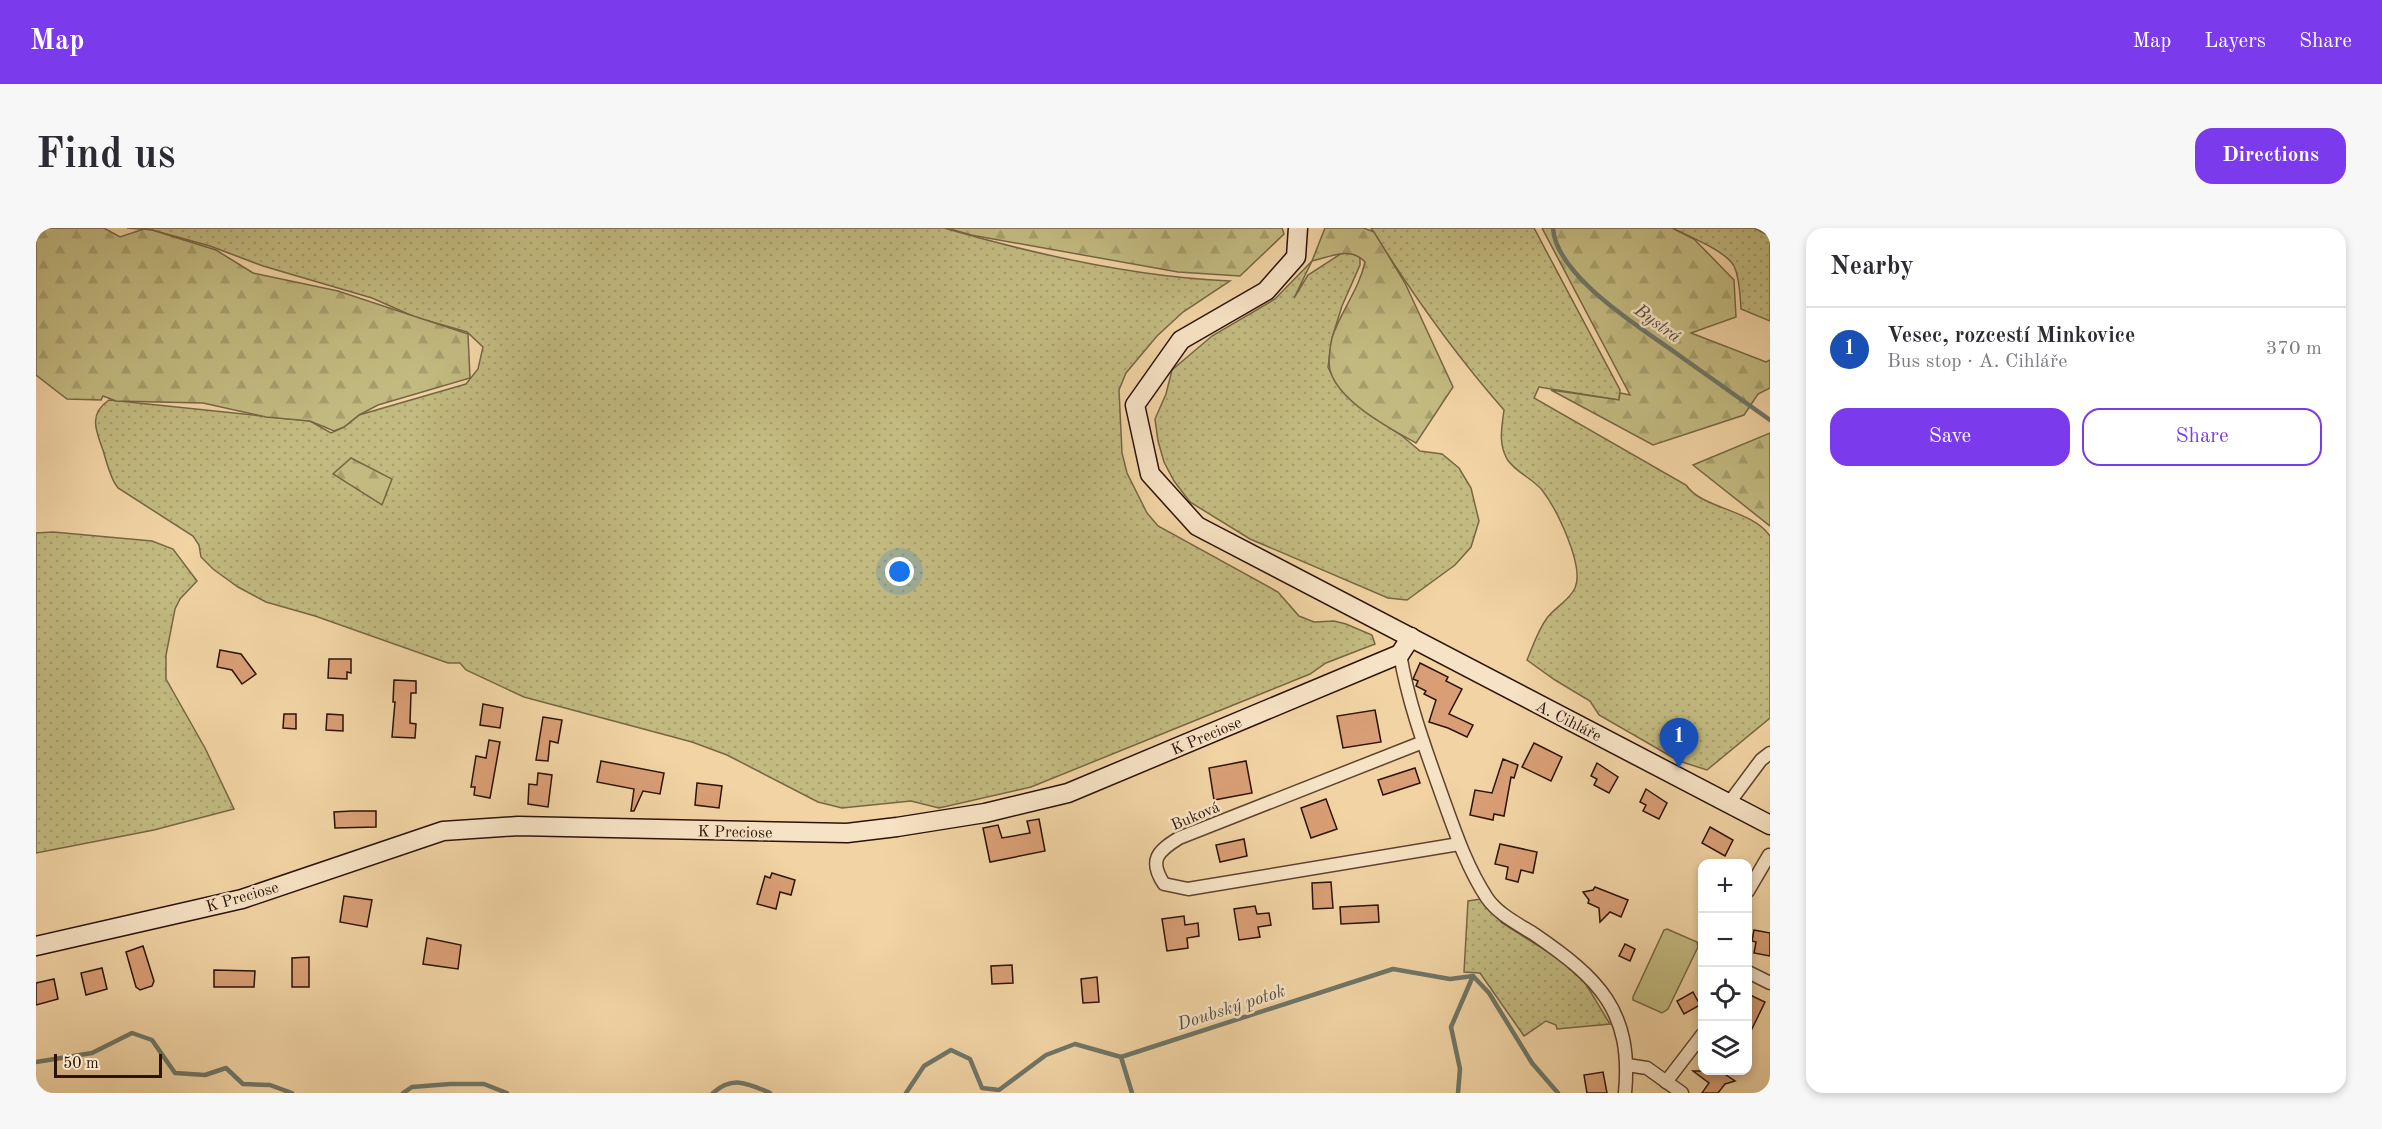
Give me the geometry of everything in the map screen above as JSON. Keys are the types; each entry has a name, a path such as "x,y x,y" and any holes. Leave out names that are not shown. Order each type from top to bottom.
{"street":[{"name":"A. Cihláře","path":"1298,228 1296,257 1266,291 1181,340 1135,405 1150,474 1197,526 1770,825"},
{"path":"1410,637 1400,654 1405,681 1423,742 1459,844 1473,874 1489,900 1512,920 1567,957 1598,986 1615,1015 1626,1049 1625,1093"},
{"name":"K Preciose","path":"36,945 242,899 443,831 518,826 847,833 984,813 1068,793 1400,654"},
{"name":"Buková","path":"1423,742 1179,838 1164,847 1155,861 1156,872 1164,884 1188,890 1459,844"},
{"path":"1729,803 1761,760 1770,753"},
{"path":"1752,884 1769,855"},
{"path":"1752,974 1770,983"},
{"path":"1666,1082 1698,1040"},
{"path":"1627,1065 1647,1068 1682,1093"}],"green space":[{"path":"36,228 104,228 120,237 144,229 152,230 216,250 253,273 338,291 468,334 470,378 378,405 334,431 310,421 266,417 203,403 116,401 103,396 101,400 67,399 36,375"},
{"path":"127,228 944,228 1050,256 1122,270 1230,281 1183,312 1157,336 1126,373 1119,390 1122,453 1127,473 1147,513 1158,526 1278,592 1299,616 1314,622 1334,621 1346,624 1372,635 1375,644 1326,663 1310,674 1031,787 939,808 911,801 842,808 818,802 727,755 692,742 524,697 466,670 460,663 448,663 315,616 266,602 238,587 213,569 201,557 199,545 193,536 118,488 109,470 96,430 96,417 102,405 109,400 310,421 331,433 344,427 359,415 466,384 478,369 483,347 467,332 415,317 372,298 263,266 210,246 152,230"},
{"path":"947,228 1282,228 1284,234 1240,276 1178,272 971,235"},
{"path":"1325,228 1364,228 1374,232 1405,283 1453,387 1416,443 1354,403 1335,381 1330,370 1332,338 1365,262 1359,257 1347,254 1312,261"},
{"path":"1371,228 1534,228 1620,390 1619,400 1539,387 1534,398 1686,485 1703,499 1751,520 1770,536 1770,718 1707,770 1679,761 1599,715 1590,701 1527,660 1550,614 1569,597 1575,588 1576,566 1568,538 1542,490 1514,468 1504,453 1502,429 1504,410 1433,322"},
{"path":"1542,228 1672,228 1694,239 1734,280 1736,317 1691,333 1766,362 1770,360 1770,388 1758,394 1744,415 1653,445 1551,390 1619,400 1620,393 1630,395"},
{"path":"1672,228 1754,228 1770,236 1770,321 1741,309 1737,276 1730,260 1706,244"},
{"path":"1342,253 1360,257 1360,265 1342,306 1332,338 1328,367 1336,383 1369,414 1420,451 1442,454 1459,468 1471,488 1479,521 1471,547 1455,565 1407,600 1388,598 1250,539 1190,502 1174,481 1164,462 1158,441 1155,419 1166,394 1172,370 1212,336 1275,299 1312,261 1294,298 1308,275"},
{"path":"1770,433 1770,526 1693,465"},
{"path":"351,458 392,479 382,505 333,474"},
{"path":"53,532 152,541 173,549 197,581 180,599 175,609 166,655 166,679 205,748 234,809 154,830 36,853 36,533"},
{"path":"1481,899 1502,923 1558,958 1584,981 1610,1024 1557,1029 1556,1025 1546,1021 1524,1036 1480,973 1464,972 1468,901"},
{"path":"1667,929 1697,942 1698,947 1668,1009 1662,1013 1633,1000 1633,997 1664,930"}],"building":[{"path":"220,650 241,654 256,674 242,684 232,670 217,667"},
{"path":"329,659 351,659 351,673 347,672 347,679 328,678"},
{"path":"1420,663 1448,677 1446,681 1462,689 1449,714 1473,725 1467,737 1429,722 1436,700 1424,694 1426,691 1416,686 1418,681 1413,679"},
{"path":"394,680 416,681 416,693 411,693 410,723 416,724 415,738 392,737"},
{"path":"483,704 503,708 500,728 480,725"},
{"path":"1375,710 1381,742 1343,748 1337,716"},
{"path":"284,714 296,714 296,729 283,728"},
{"path":"327,714 343,715 343,731 326,730"},
{"path":"543,717 562,720 558,743 550,741 548,761 536,760"},
{"path":"489,740 500,742 490,798 474,795 475,787 471,787 476,756 486,758"},
{"path":"1534,743 1562,757 1551,781 1522,767"},
{"path":"1503,759 1518,765 1514,778 1511,777 1504,816 1494,814 1493,820 1470,815 1475,790 1492,793"},
{"path":"601,761 664,773 660,794 643,791 634,811 631,811 634,789 597,782"},
{"path":"1246,761 1252,793 1214,800 1209,768"},
{"path":"1597,763 1618,777 1609,793 1594,785 1597,779 1591,776"},
{"path":"1415,768 1420,783 1383,795 1378,780"},
{"path":"538,773 552,775 548,807 528,804 529,784 537,785"},
{"path":"697,783 722,786 719,808 695,805"},
{"path":"1646,789 1667,803 1659,819 1643,811 1646,805 1640,802"},
{"path":"1326,799 1337,829 1311,838 1301,808"},
{"path":"376,811 376,827 335,828 334,812"},
{"path":"1039,819 1045,851 990,862 983,828 998,825 1002,838 1030,833 1027,821"},
{"path":"1710,827 1733,840 1725,856 1702,843"},
{"path":"1244,839 1247,856 1220,862 1216,845"},
{"path":"1500,844 1537,852 1533,873 1521,870 1518,882 1506,879 1508,867 1495,864"},
{"path":"772,873 795,880 791,895 780,892 776,909 757,904 765,876 770,878"},
{"path":"1331,882 1333,908 1313,909 1312,883"},
{"path":"1595,887 1628,900 1621,917 1610,912 1600,922 1599,908 1588,903 1589,900 1583,892 1593,890"},
{"path":"344,896 372,900 367,927 340,922"},
{"path":"1378,905 1379,922 1341,924 1340,907"},
{"path":"1255,906 1257,914 1269,913 1271,925 1258,927 1260,937 1239,940 1234,909"},
{"path":"1184,916 1185,925 1198,923 1199,936 1187,938 1188,948 1167,951 1162,919"},
{"path":"1754,930 1770,933 1770,956 1754,953 1756,942 1752,941"},
{"path":"427,938 461,945 458,969 423,964"},
{"path":"1625,944 1635,949 1630,961 1619,956"},
{"path":"143,946 154,981 152,986 140,990 136,987 126,952"},
{"path":"309,957 309,987 292,987 292,958"},
{"path":"1012,965 1013,983 992,984 991,966"},
{"path":"102,968 107,989 86,995 81,973"},
{"path":"214,970 255,971 254,987 214,987"},
{"path":"1097,977 1099,1002 1083,1003 1081,979"},
{"path":"54,979 58,999 36,1005 36,983"},
{"path":"1693,992 1698,1006 1684,1014 1677,1001"},
{"path":"1752,996 1765,1002 1752,1029"},
{"path":"1603,1072 1607,1093 1587,1093 1584,1075"},
{"path":"1698,1075 1726,1075 1735,1081 1725,1084 1718,1093 1702,1093 1709,1083"}],"waterway":[{"name":"Bystrá","path":"1553,228 1558,246 1569,265 1604,300 1624,317 1770,420"},
{"name":"Doubský potok","path":"906,1093 924,1066 951,1050 970,1059 982,1088 999,1090 1046,1055 1075,1044 1121,1057 1393,969 1450,979 1473,976 1489,993 1532,1063 1558,1093"},
{"path":"1458,1093 1460,1069 1451,1027 1473,976"},
{"name":"Doubský potok","path":"36,1062 92,1053 132,1033 152,1040 175,1073 205,1075 226,1068 243,1084 270,1085 292,1093"},
{"path":"1121,1057 1132,1093"},
{"name":"Doubský potok","path":"713,1093 720,1087 734,1083 748,1084 770,1093"},
{"name":"Doubský potok","path":"403,1093 412,1087 450,1084 484,1084 507,1093"}],"place":[{"name":"Vesec, rozcestí Minkovice","path":"1679,768"}]}
